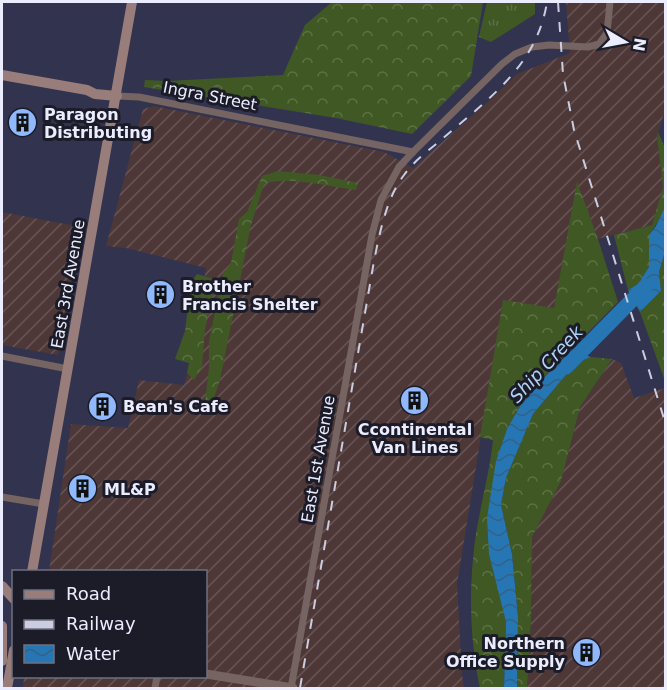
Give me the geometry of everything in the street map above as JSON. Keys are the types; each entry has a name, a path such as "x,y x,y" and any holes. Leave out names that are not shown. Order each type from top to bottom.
{"main road":[{"name":"East 3rd Avenue","path":"32,570 132,2"},
{"path":"87,90 109,87 112,84 115,70 123,62"},
{"name":"Ingra Street","path":"2,75 87,90 95,94 117,96"},
{"path":"2,626 2,661"},
{"path":"6,688 12,660"},
{"path":"2,678 6,688"}],"street":[{"name":"East 1st Avenue","path":"292,688 372,235 378,209 386,191 399,167 412,152 515,54 540,46 594,46 603,40 607,33 610,2"},
{"name":"Ingra Street","path":"117,96 140,97 412,152"},
{"path":"2,356 68,369"},
{"path":"2,497 44,504"},
{"path":"207,674 292,688"}],"shaded area":[{"path":"566,2 665,2 665,110 657,137 663,187 652,225 598,239 577,184 554,309 503,300 457,584 464,688 23,688 24,678 207,678 207,570 49,570 71,424 128,428 139,380 184,385 191,361 206,268 126,248 106,246 143,109 154,106 384,152 413,168 517,74 570,53"},
{"path":"2,212 81,227 58,355 2,345"},
{"path":"612,359 621,363 634,398 665,388 665,688 527,688 532,537 561,481 580,407"}],"green space":[{"path":"332,2 483,2 471,76 412,134 336,118 144,87 145,80 283,75 305,25"},
{"path":"487,2 535,2 535,14 491,42 479,37"},
{"path":"658,132 665,148 665,211 649,235 649,267 638,284 628,290 614,235 652,225 663,187"},
{"path":"278,171 319,175 358,183 356,190 296,181 264,184 251,225 220,380 212,403 205,402 209,341 223,274 231,263 239,219 247,212 262,176"},
{"path":"577,182 618,302 527,394 507,429 496,461 499,589 506,622 504,688 480,688 473,640 472,575 477,529 493,440 480,437 503,300 554,308"},
{"path":"665,252 665,381 640,312 661,291 659,272"},
{"path":"197,274 217,280 205,329 202,367 194,380 187,373 189,363 175,359 185,331 191,283"},
{"path":"591,357 612,359 580,407 561,481 532,537 527,688 517,688 518,617 512,554 501,505 506,478 533,414 576,363"}],"water":[{"path":"665,207 665,252 659,272 661,291 640,312 628,290 638,284 649,267 649,235"},
{"path":"571,351 591,357 576,363 533,414 506,478 501,505 512,554 518,617 517,688 504,688 506,622 489,554 487,518 496,461 507,429 527,394"}],"waterway":[{"name":"Ship Creek","path":"566,367 646,286"}],"railway":[{"path":"300,688 374,261 388,205 398,184 412,165 476,111 508,80 533,45 547,2"},
{"path":"558,2 563,74 574,130 666,425"}],"place":[{"name":"Paragon Distributing","path":"23,123"},
{"name":"Brother Francis Shelter","path":"161,295"},
{"name":"Ccontinental Van Lines","path":"415,401"},
{"name":"Bean's Cafe","path":"102,406"},
{"name":"ML&P","path":"83,489"},
{"name":"Northern Office Supply","path":"586,652"}]}
